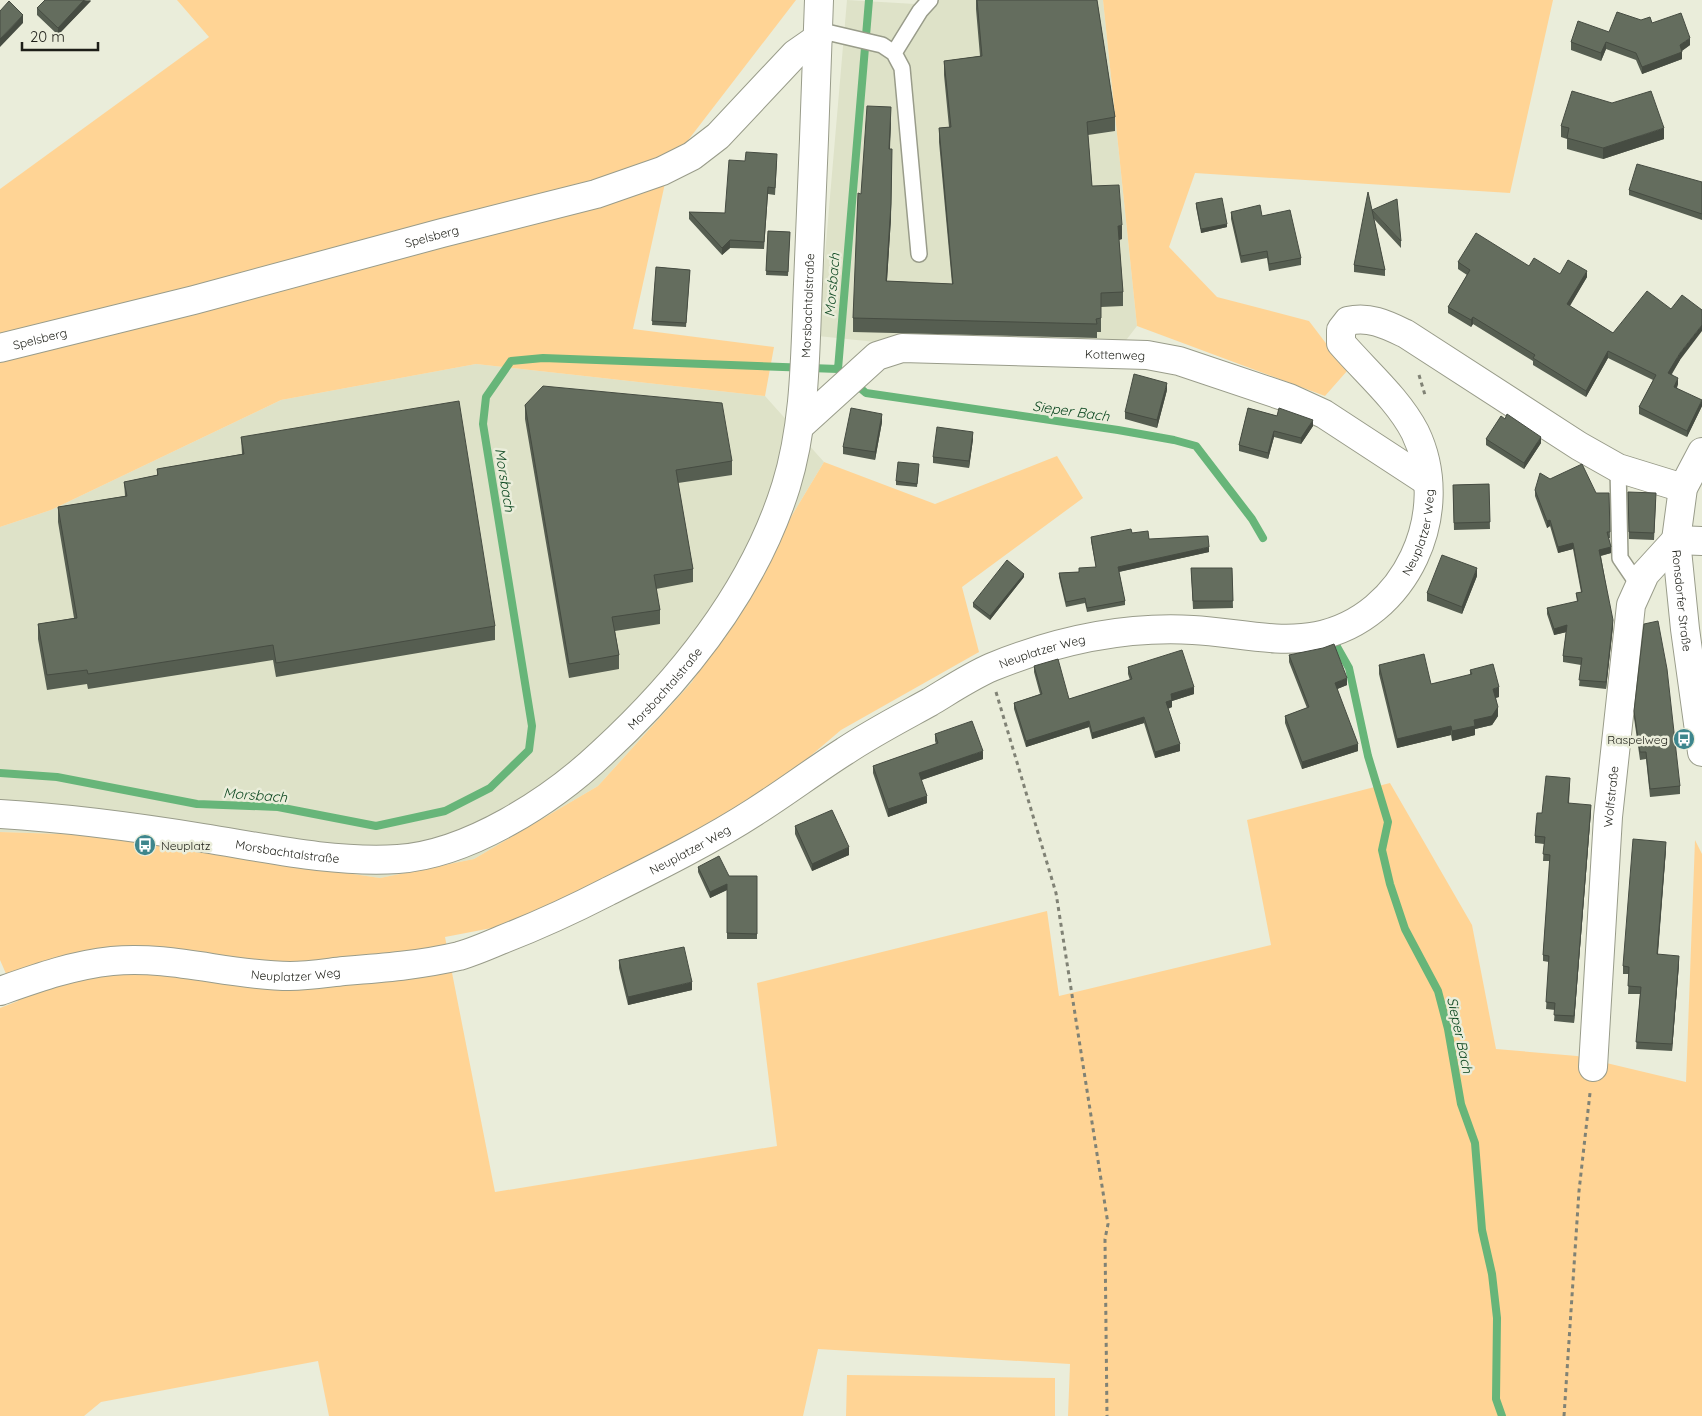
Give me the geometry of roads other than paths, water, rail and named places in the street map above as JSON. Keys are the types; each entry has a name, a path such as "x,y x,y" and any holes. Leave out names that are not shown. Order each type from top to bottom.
{"street":[{"name":"Morsbachtalstraße","path":"0,814 66,818 288,852 365,859 401,859 433,853 466,841 542,802 581,773 662,693 700,649 730,604 763,542 785,489 798,437 805,344 820,0"},
{"name":"Spelsberg","path":"0,348 194,300 442,233 596,194 662,171 692,156 718,136 795,54 818,34"},
{"name":"Neuplatzer Weg","path":"0,991 62,969 116,961 174,963 289,976 410,966 463,955 556,918 661,865 753,813 849,748 989,668 1069,641 1108,633 1157,628 1302,638 1322,635 1344,628 1366,616 1391,594 1411,567 1424,538 1428,515 1428,482 1425,458 1417,437 1405,413 1341,343 1341,330 1348,321 1360,318 1380,322 1406,334 1579,446 1618,468 1683,488"},
{"name":"Kottenweg","path":"798,437 877,356 902,348 1147,355 1179,361 1289,398 1324,414 1428,482"},
{"name":"Ronsdorfer Straße","path":"1702,452 1683,488 1689,540 1684,629 1702,752"},
{"name":"Wolfstraße","path":"1593,1067 1608,817 1631,605 1639,586 1659,557 1689,540"}],"lane":[{"path":"888,49 930,0"},
{"path":"818,34 849,37 888,49 902,68 919,254"},
{"path":"1618,468 1620,558 1639,586"}],"waterway":[{"name":"Morsbach","path":"0,773 57,777 197,804 278,807 376,826 445,811 490,788 529,750 532,726 483,424 486,397 511,361 543,358 838,369 869,0"},
{"name":"Sieper Bach","path":"853,382 866,393 1118,430 1196,446 1252,519 1263,538"},
{"name":"Sieper Bach","path":"1336,645 1349,668 1368,756 1388,822 1382,850 1390,884 1405,929 1438,991 1448,1029 1461,1104 1475,1143 1482,1230 1492,1274 1497,1318 1496,1399 1502,1416"}],"place":[{"name":"Raspelweg","path":"1684,739"},
{"name":"Neuplatz","path":"145,845"}]}
